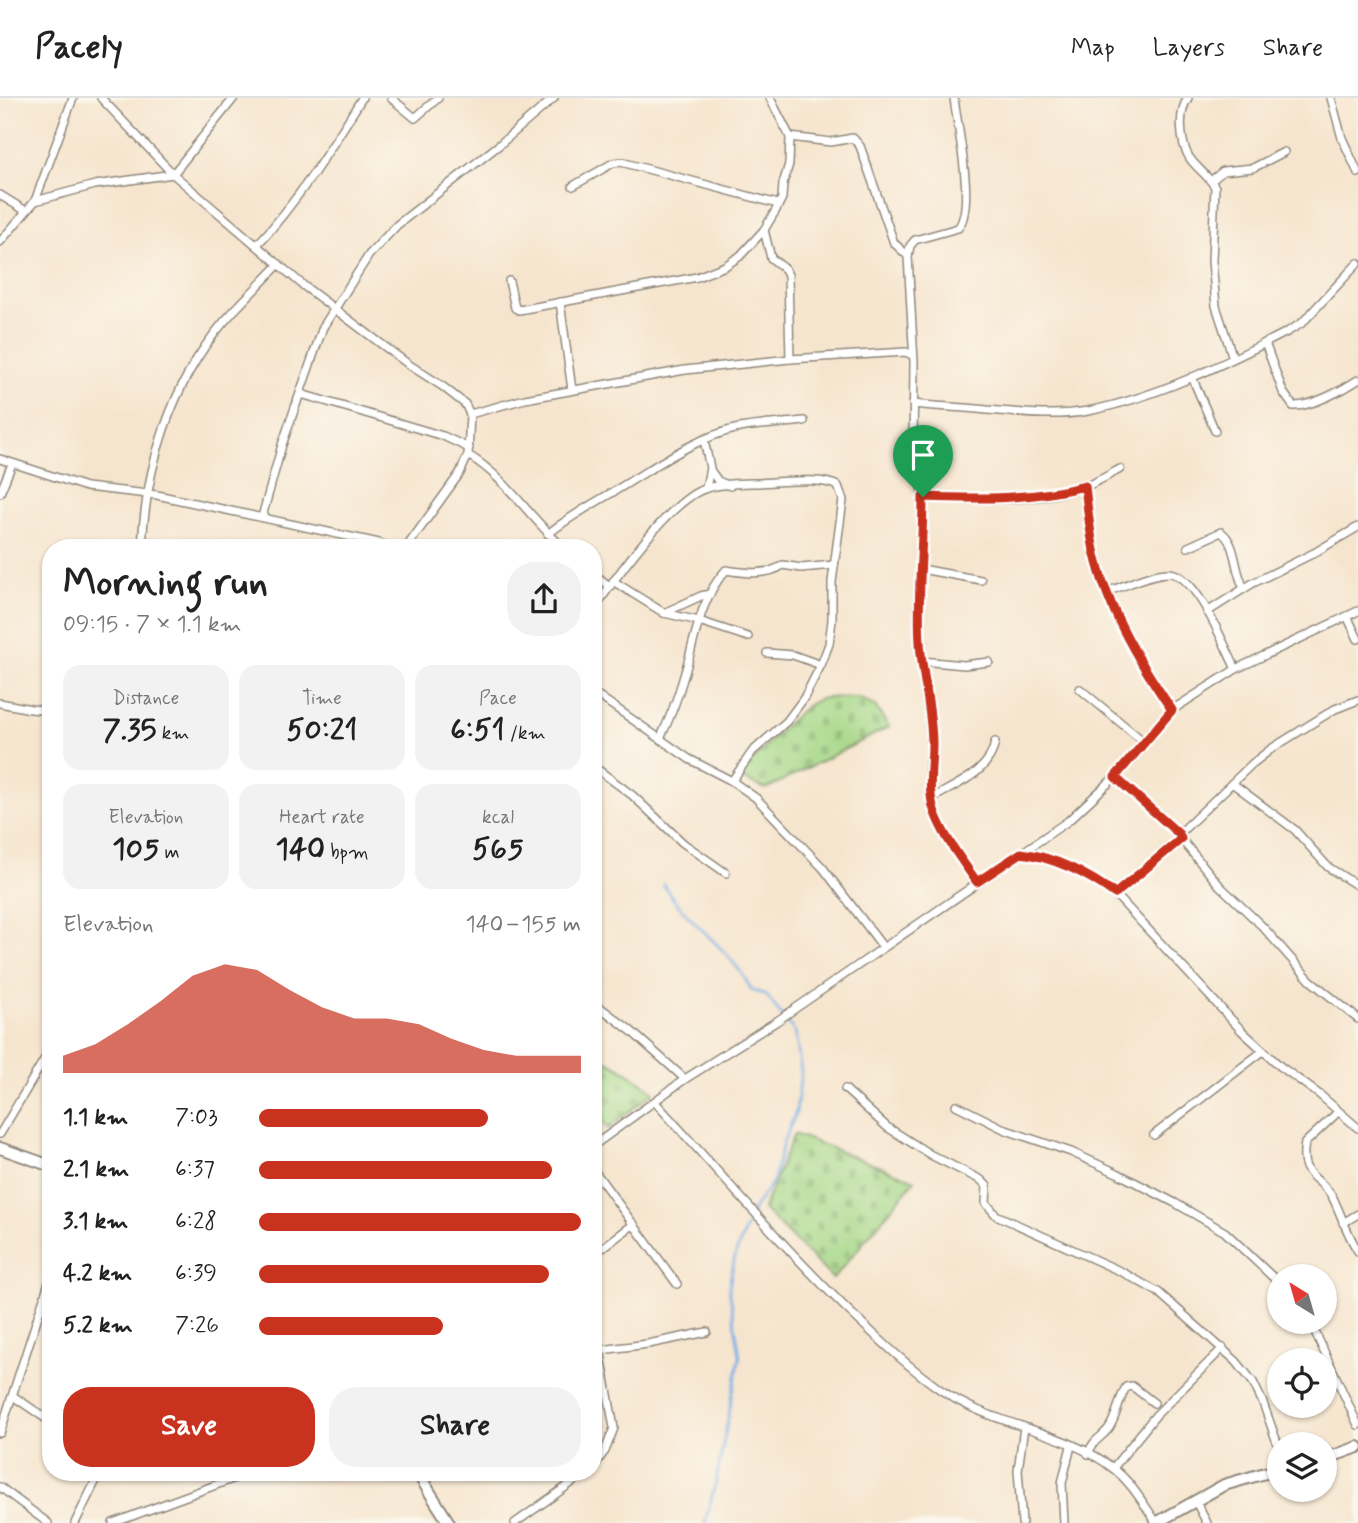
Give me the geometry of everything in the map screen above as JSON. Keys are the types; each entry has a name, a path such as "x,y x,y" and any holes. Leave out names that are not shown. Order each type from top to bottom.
{"street":[{"path":"0,242 35,201 73,98"},
{"path":"102,98 173,174 279,264 334,309 464,404 471,414 468,451 454,481 412,539"},
{"path":"35,201 95,186 173,174 234,98"},
{"path":"257,245 276,225 319,168 362,98"},
{"path":"391,98 415,118 438,98"},
{"path":"262,517 282,445 323,327 369,255 397,225 554,98"},
{"path":"509,281 515,309 519,310 697,277 725,266 740,256 764,230 782,198 789,164 790,137 770,98"},
{"path":"954,98 963,157 965,216 958,228 950,232 915,240 910,246 908,256 913,449 923,497 918,608 932,744 929,767 932,799 936,817 947,838 977,882"},
{"path":"1188,98 1183,104 1180,121 1188,156 1211,181 1216,194 1212,261 1216,306 1233,358"},
{"path":"1331,98 1342,138 1358,173"},
{"path":"790,137 831,142 853,138 860,146 894,243 908,256"},
{"path":"1211,181 1223,171 1253,168 1284,152"},
{"path":"573,186 613,163 621,162 778,204"},
{"path":"0,195 26,211"},
{"path":"764,230 771,258 785,269 788,275 790,359"},
{"path":"142,539 148,494 162,435 184,383 222,324 279,264"},
{"path":"913,404 1012,412 1065,413 1088,411 1122,401 1192,377 1302,323 1358,264"},
{"path":"560,302 572,390"},
{"path":"1265,343 1283,392 1293,406 1298,407 1331,395 1358,380"},
{"path":"471,414 525,398 685,370 790,359 906,352 912,355"},
{"path":"1192,377 1215,431"},
{"path":"301,394 443,436 482,463 554,539"},
{"path":"548,534 595,501 704,440 733,429 804,421"},
{"path":"704,440 710,470 706,488"},
{"path":"0,459 86,486 148,494 361,539"},
{"path":"0,493 12,464"},
{"path":"923,497 1032,497 1085,486 1120,469"},
{"path":"710,470 718,481 730,486"},
{"path":"602,598 671,510 706,488 791,481 832,483 838,486 843,500 834,565 829,644 804,698 787,721 752,752 732,780"},
{"path":"1085,486 1092,541 1108,591 1123,629 1150,678 1172,710"},
{"path":"1207,612 1244,588 1314,553 1358,527"},
{"path":"1188,547 1221,531 1229,542 1238,577 1244,588"},
{"path":"660,739 684,677 699,621 710,594 726,570 764,573 783,565 801,568 834,565"},
{"path":"921,569 981,580"},
{"path":"1108,591 1148,577 1171,573 1180,576 1188,583 1207,612 1236,668"},
{"path":"602,578 664,613 748,637"},
{"path":"664,613 710,594"},
{"path":"602,1140 685,1079 791,1012 1068,821 1115,777 1172,710 1236,668 1358,611"},
{"path":"1347,616 1358,639"},
{"path":"767,653 793,655 821,665"},
{"path":"922,662 964,665 989,662"},
{"path":"1080,689 1144,741"},
{"path":"602,698 660,739 707,769 732,780 757,798 823,868 883,947"},
{"path":"1115,894 1271,749 1335,709 1358,700"},
{"path":"0,703 42,710"},
{"path":"932,799 983,767 990,758 995,742"},
{"path":"602,772 632,794 683,844 726,873"},
{"path":"1115,777 1180,836 1220,886 1263,927 1310,980 1358,1019"},
{"path":"1232,783 1295,830 1328,867 1358,886"},
{"path":"1021,853 1052,859 1115,894 1242,1031 1358,1128"},
{"path":"602,1009 685,1079"},
{"path":"1154,1135 1263,1051"},
{"path":"0,1134 42,1063"},
{"path":"845,1089 887,1127 931,1155 981,1180 987,1186 986,1203 996,1215 1122,1272 1158,1292 1223,1348 1253,1382 1264,1403 1274,1432"},
{"path":"655,1102 821,1283 911,1368 944,1393 1071,1446 1113,1468 1157,1523 1224,1485 1267,1472"},
{"path":"956,1105 1006,1130 1071,1152 1175,1202 1225,1232 1267,1272"},
{"path":"1338,1112 1305,1143 1304,1164 1313,1178 1329,1192 1358,1251"},
{"path":"0,1148 42,1163"},
{"path":"602,1181 677,1284"},
{"path":"1343,1223 1358,1214"},
{"path":"602,1248 634,1224"},
{"path":"0,1433 42,1304"},
{"path":"602,1349 648,1344 707,1332"},
{"path":"1316,1334 1358,1425"},
{"path":"1113,1468 1156,1415 1223,1348"},
{"path":"602,1373 614,1428 602,1455"},
{"path":"1088,1454 1093,1441 1107,1431 1111,1424 1126,1387 1132,1386 1154,1403"},
{"path":"13,1396 42,1416"},
{"path":"1022,1523 1018,1470 1024,1427"},
{"path":"1064,1523 1062,1483 1071,1446"},
{"path":"1337,1455 1358,1447"},
{"path":"75,1523 96,1481"},
{"path":"113,1523 227,1481"},
{"path":"422,1481 447,1522"},
{"path":"515,1523 574,1481"},
{"path":"0,1487 48,1523"},
{"path":"1195,1500 1207,1523"}],"green space":[{"path":"829,698 858,698 875,706 889,727 766,789 739,778 777,734 812,703"},
{"path":"602,1059 633,1076 654,1092 608,1129 602,1121"},
{"path":"794,1134 915,1180 833,1279 763,1209"}],"waterway":[{"path":"663,884 684,911 732,960 751,989 766,995 795,1032 801,1071 796,1112 784,1140 773,1181 754,1208 732,1270 729,1288 740,1356 716,1481 705,1523"}],"route":[{"path":"1085,486 1092,541 1101,577 1123,629 1150,678 1172,710 1115,777 1179,834 1181,839 1115,894 1052,859 1021,853 977,882 936,817 929,767 932,744 918,608 923,497 1032,497 1085,486"}]}
